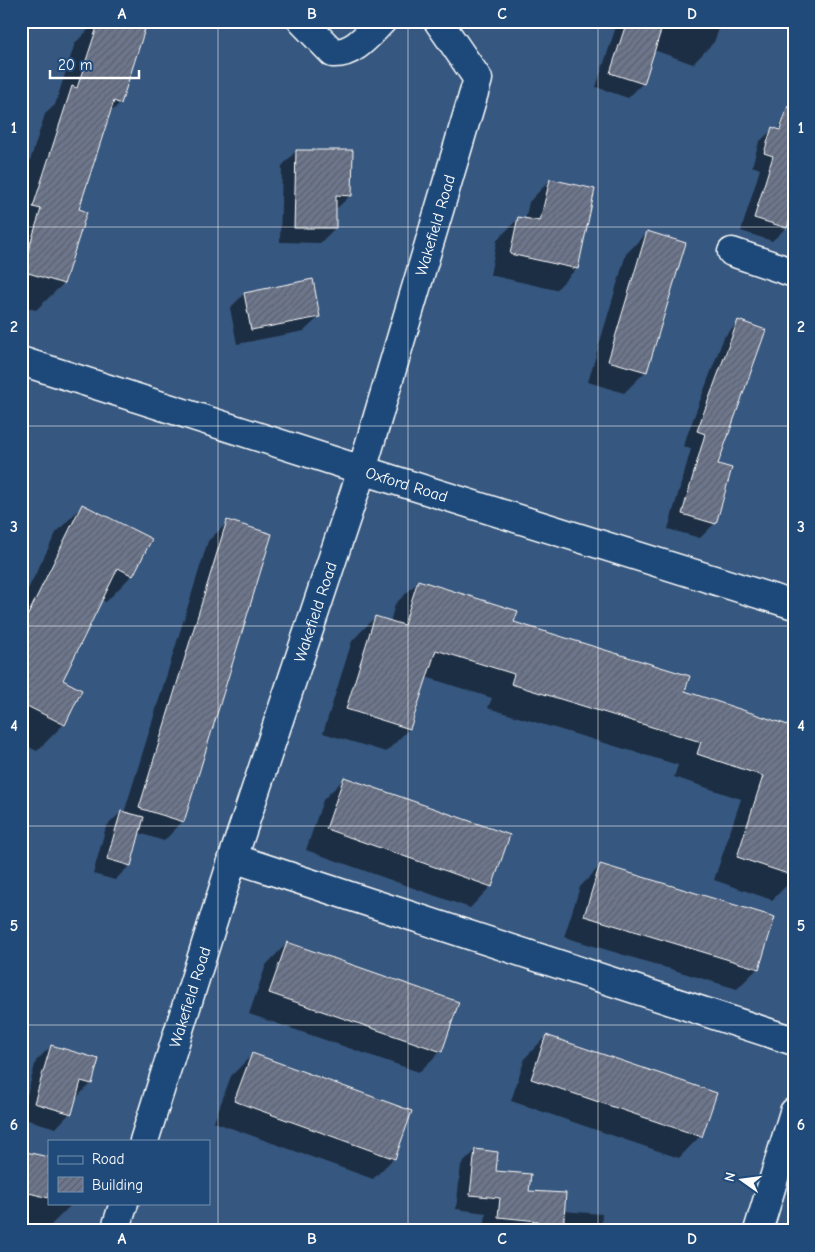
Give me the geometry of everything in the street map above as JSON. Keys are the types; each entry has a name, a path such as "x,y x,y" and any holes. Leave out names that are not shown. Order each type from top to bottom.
{"street":[{"path":"302,21 333,53 343,54 353,49 382,21"},
{"name":"Wakefield Road","path":"144,1140 233,858 362,470 478,79 438,21"},
{"path":"732,252 794,273"},
{"name":"Oxford Road","path":"21,361 794,605"},
{"path":"233,858 794,1041"},
{"path":"758,1231 794,1112"},
{"path":"115,1231 124,1204"}],"building":[{"path":"99,21 121,21 145,29 121,104 114,101 79,209 87,212 64,284 22,271 41,209 33,207 72,86 77,88"},
{"path":"627,21 664,21 644,84 610,73"},
{"path":"788,106 794,106 794,205 787,228 754,218 773,156 764,153 772,127 780,130"},
{"path":"296,150 353,150 352,196 336,195 336,228 294,228"},
{"path":"550,179 595,189 578,269 510,254 518,217 540,221"},
{"path":"647,231 686,243 647,372 608,361"},
{"path":"313,279 320,317 251,330 244,293"},
{"path":"738,320 766,330 718,464 732,468 716,524 682,514 705,434 697,431"},
{"path":"82,504 152,539 133,576 118,568 63,680 82,690 65,725 21,703 21,629"},
{"path":"227,520 272,534 184,822 139,808"},
{"path":"418,580 518,611 514,622 690,676 685,691 794,727 794,876 737,857 763,776 697,754 701,742 511,684 514,674 436,650 410,729 346,709 375,616 404,625"},
{"path":"344,777 510,835 492,887 326,829"},
{"path":"121,811 144,817 131,866 107,859"},
{"path":"600,864 775,917 759,969 584,916"},
{"path":"287,942 459,1002 442,1052 269,993"},
{"path":"546,1035 717,1093 702,1137 531,1079"},
{"path":"51,1045 99,1059 92,1084 81,1081 72,1114 34,1103"},
{"path":"252,1053 412,1111 395,1159 234,1101"},
{"path":"475,1149 498,1152 496,1171 531,1174 529,1191 566,1193 563,1231 537,1231 538,1221 498,1217 500,1198 470,1195"},
{"path":"21,1151 48,1157 48,1198 21,1191"}]}
